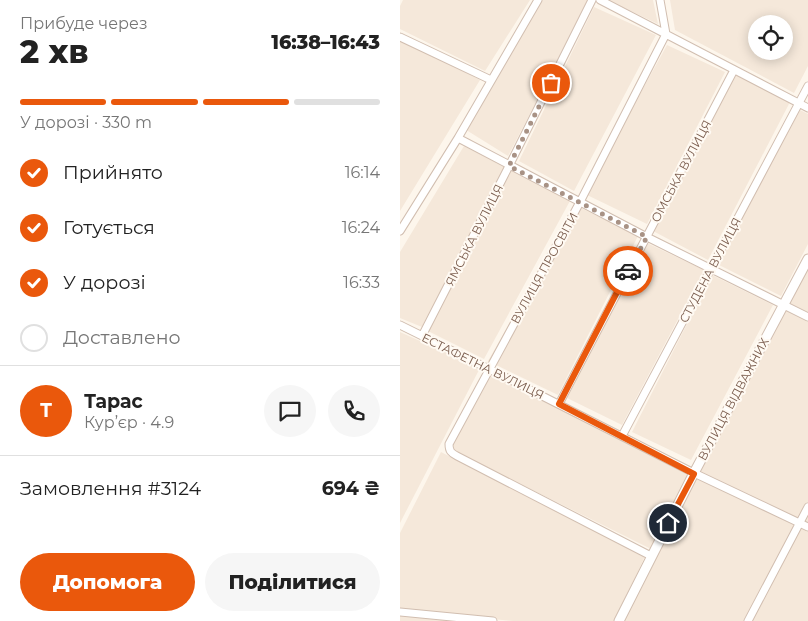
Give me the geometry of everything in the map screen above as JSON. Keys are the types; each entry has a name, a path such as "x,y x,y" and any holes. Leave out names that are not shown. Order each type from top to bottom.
{"street":[{"path":"400,230 458,138 538,0"},
{"name":"ЯМСЬКА ВУЛИЦЯ","path":"422,336 592,0"},
{"path":"600,0 808,108"},
{"path":"660,0 666,34"},
{"name":"ВУЛИЦЯ ПРОСВІТИ","path":"651,556 451,452 449,444 580,202 666,34"},
{"path":"400,37 491,80"},
{"name":"ОМСЬКА ВУЛИЦЯ","path":"559,404 734,70"},
{"name":"СТУДЕНА ВУЛИЦЯ","path":"622,436 808,86"},
{"path":"458,138 647,237 808,317"},
{"name":"ВУЛИЦЯ ВІДВАЖНИХ","path":"619,621 651,556 808,259"},
{"name":"ЕСТАФЕТНА ВУЛИЦЯ","path":"400,325 694,474 808,527"},
{"path":"748,621 808,507"},
{"path":"400,612 492,621"}],"shaded area":[{"path":"403,0 530,0 485,71 400,29 400,6"},
{"path":"540,0 589,0 508,156 463,128"},
{"path":"608,0 653,0 658,24"},
{"path":"670,0 808,0 808,66 794,93 675,30"},
{"path":"594,7 656,35 574,191 519,161"},
{"path":"400,38 480,80 400,211"},
{"path":"667,45 725,72 647,224 585,194"},
{"path":"734,74 790,102 708,260 653,231"},
{"path":"800,110 808,114 808,244 781,296 717,264"},
{"path":"464,146 506,167 422,327 400,318 400,252"},
{"path":"511,169 571,199 484,359 428,331"},
{"path":"577,206 638,236 558,395 488,361"},
{"path":"647,243 704,270 622,425 567,398"},
{"path":"808,263 808,621 621,621"},
{"path":"712,275 773,305 691,460 632,432"},
{"path":"400,332 480,368 400,523"},
{"path":"491,372 690,473 651,549 450,449"},
{"path":"441,452 645,556 616,621 513,621 400,610 400,533"},
{"path":"400,614 472,621 400,621"}],"way so far":[{"path":"551,83 509,166 647,237 628,271"}],"route":[{"path":"628,271 559,404 694,474 668,523"}]}
